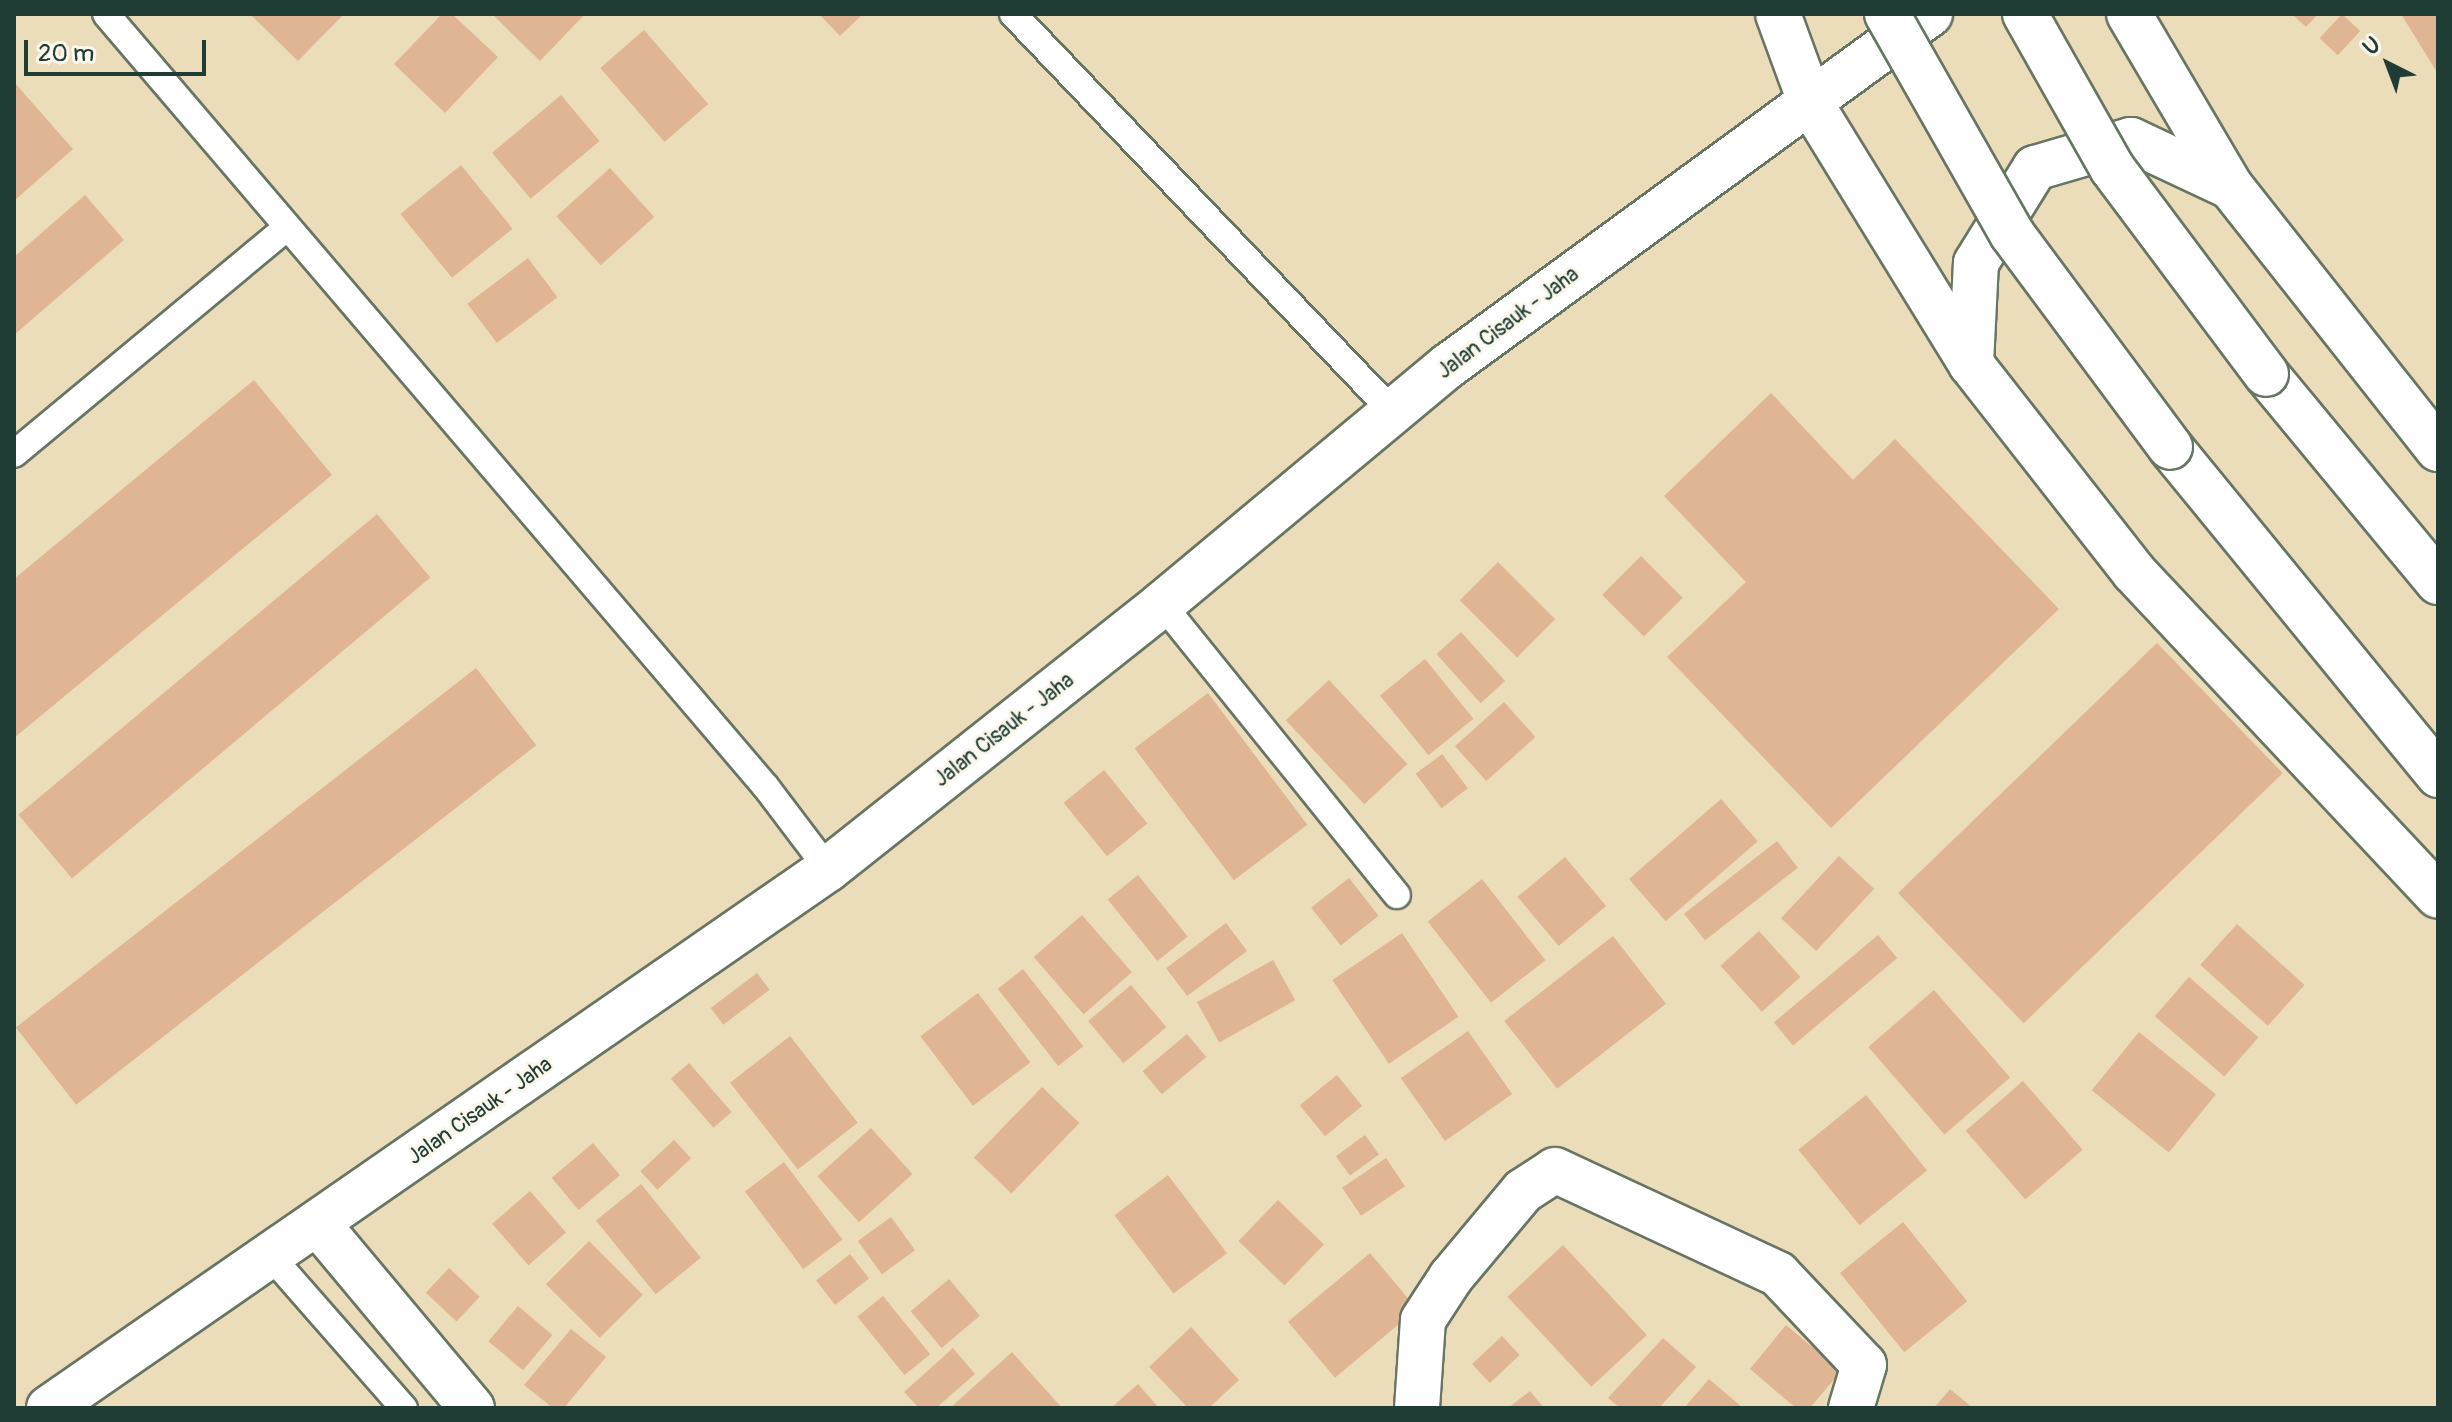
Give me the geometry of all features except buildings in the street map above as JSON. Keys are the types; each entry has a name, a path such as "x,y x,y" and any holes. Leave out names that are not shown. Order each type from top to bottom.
{"main road":[{"path":"1778,14 1811,104 1971,364 2134,572 2438,896"},
{"path":"1887,14 2012,234 2170,447 2438,775"},
{"name":"Jalan Cisauk - Jaha","path":"49,1408 828,869 1162,604 1448,366 1811,104 1930,14"},
{"path":"2025,14 2112,168 2266,374 2438,582"},
{"path":"2129,14 2231,187 2438,449"},
{"path":"1971,364 1976,263 2035,168 2131,140 2231,187"},
{"path":"1417,1408 1423,1320 1451,1277 1523,1191 1555,1170 1778,1274 1864,1365 1851,1408"},
{"path":"318,1224 472,1408"}],"lane":[{"path":"106,14 766,787 828,869"},
{"path":"1013,14 1393,412"},
{"path":"14,454 287,227"},
{"path":"1162,604 1397,895"},
{"path":"269,1254 404,1408"}]}
